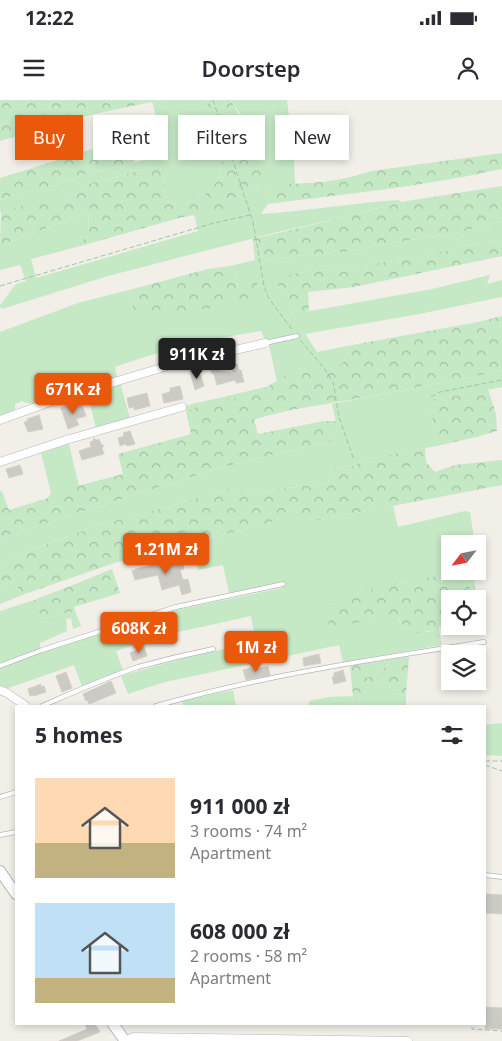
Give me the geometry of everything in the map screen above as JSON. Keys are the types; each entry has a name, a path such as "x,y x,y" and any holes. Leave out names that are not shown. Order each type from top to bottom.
{"street":[{"path":"0,420 61,398 171,365 265,343"},
{"path":"0,462 66,440 182,408"},
{"path":"0,690 25,705"},
{"path":"0,872 15,893"},
{"path":"113,1025 126,1041 133,1038 408,1041"}],"lane":[{"path":"265,343 297,336"},
{"path":"0,666 42,650 176,607 283,584"},
{"path":"159,705 189,696 292,673 484,642"},
{"path":"44,705 137,668 213,649"},
{"path":"0,797 15,792"},
{"path":"0,835 15,832"},
{"path":"486,875 502,877"}],"path":[{"path":"213,100 250,215 264,286 268,297 333,382 339,417 354,460"},
{"path":"0,286 214,223 250,215"},
{"path":"431,397 440,392 502,380"},
{"path":"486,761 502,761"},
{"path":"486,765 502,771"},
{"path":"472,1027 472,1029 502,1030"}],"green space":[{"path":"0,100 161,100 83,117 83,115 15,115 15,137 0,141"},
{"path":"207,100 230,100 239,115 208,115"},
{"path":"213,100 207,101 208,115 178,115 178,160 222,160 220,177 201,199 184,203 166,203 165,183 159,165 89,184 77,194 0,212 0,200 14,195 144,160 168,160 168,115 156,115 152,101"},
{"path":"230,100 287,100 289,115 275,115 275,160 294,160 295,184 274,184 264,196 268,204 261,214 382,201 399,200 401,202 108,276 2,309 0,307 16,284 26,281 20,265 0,270 0,246 88,212 89,233 77,247 31,259 36,278 198,231 194,214 223,209 224,199 244,195 261,183 265,183 257,160 265,160 265,115 241,115"},
{"path":"93,149 93,160 134,160 135,162 83,175 56,185 0,200 0,178 57,160 83,160 83,152"},
{"path":"502,153 502,169 473,175 385,189 268,204 264,196 274,184 324,182 348,178 371,171"},
{"path":"222,160 259,160 265,183 261,183 244,195 224,199 224,209 179,218 77,247 89,233 88,212 0,246 1,211 77,194 89,184 159,165 165,183 166,203 184,203 201,199 220,177"},
{"path":"502,186 502,221 461,232 374,246 355,251 293,256 275,260 268,260 254,252 253,239 401,202"},
{"path":"502,221 502,240 474,244 410,259 297,273 278,286 288,293 292,317 312,310 432,289 490,275 487,284 502,280 502,297 305,334 317,352 352,345 346,359 335,371 298,373 277,382 269,345 286,341 286,336 265,340 261,331 151,355 115,367 117,377 67,393 64,389 48,395 49,400 42,402 32,404 22,401 15,404 15,411 0,417 0,332 78,303 129,290 134,315 237,278 230,266 255,260 254,252 268,260 278,260 293,256 345,252 461,232"},
{"path":"502,240 502,256 354,287 308,292 309,310 300,316 292,317 288,293 278,286 279,278 297,273 410,259 474,244"},
{"path":"230,266 237,278 255,278 262,296 214,307 134,315 129,290 208,269"},
{"path":"502,316 502,371 291,410 254,419 258,434 324,421 336,421 335,440 219,468 0,538 0,492 2,491 9,510 48,498 51,493 123,474 118,454 191,434 186,412 196,407 223,400 250,397 285,376 309,371 335,371 346,359 352,345"},
{"path":"502,371 502,387 430,399 437,446 361,460 355,466 333,467 328,483 279,489 240,497 230,488 99,525 0,562 0,538 219,468 335,440 337,427 332,404"},
{"path":"120,383 130,418 96,428 87,392"},
{"path":"270,386 249,397 209,404 186,412 184,406"},
{"path":"488,389 496,414 497,431 437,446 430,399"},
{"path":"69,444 79,486 51,493 41,453"},
{"path":"425,448 426,462 435,472 455,465 502,460 502,485 314,521 297,514 293,507 273,522 114,563 25,594 11,582 0,586 0,562 99,525 230,488 240,497 279,489 328,483 333,467 355,466 361,460"},
{"path":"393,506 398,527 465,511 470,512 474,535 441,535 441,576 400,583 332,614 326,628 376,619 397,619 406,628 427,632 439,630 442,645 343,662 339,645 165,682 128,694 121,676 184,658 256,642 251,616 156,637 116,651 123,670 82,686 74,665 6,689 0,687 0,668 37,654 172,611 282,588 281,582 229,593 223,565 198,570 193,543 273,522 293,507 314,521"},
{"path":"112,569 120,593 74,607 75,611 41,619 34,600"},
{"path":"441,576 441,580 469,580 470,590 441,590 441,627 439,627 439,630 412,633 397,619 376,619 326,629 337,597"},
{"path":"469,580 474,580 476,590 470,590"},
{"path":"11,582 25,594 0,604 0,586"},
{"path":"34,600 41,619 75,611 81,626 73,629 71,618 66,619 67,631 40,643 40,648 0,663 0,611"},
{"path":"409,657 406,695 387,693 380,684 366,682 363,694 358,695 360,705 354,705 350,666 361,664 367,678 375,675 394,659"},
{"path":"394,659 375,675 367,678 361,664"},
{"path":"366,682 380,684 387,693 406,695 406,705 360,705 358,695"},
{"path":"233,690 236,705 183,705 182,701"},
{"path":"353,696 354,705 309,705 309,701 328,697"},
{"path":"502,723 502,756 486,755 486,725"}],"building":[{"path":"218,364 220,371 233,373 231,366 237,364 239,370 241,370 244,382 236,383 235,380 217,385 210,366"},
{"path":"197,370 204,386 195,390 190,372"},
{"path":"180,386 183,399 164,403 162,394 170,392 170,388"},
{"path":"147,393 150,406 134,410 134,407 129,408 127,398"},
{"path":"72,404 73,408 82,405 86,416 76,419 79,425 68,429 61,408"},
{"path":"39,415 43,429 28,432 24,422"},
{"path":"130,431 135,444 120,446 118,438 124,436 123,433"},
{"path":"94,438 96,440 99,439 104,446 102,448 104,454 82,460 79,451 91,447 90,442"},
{"path":"20,465 23,474 9,478 6,469"},
{"path":"178,559 179,562 182,561 184,569 180,570 183,580 188,579 191,592 182,595 179,585 162,590 158,575 135,580 132,571 136,569"},
{"path":"144,647 147,656 133,661 130,653"},
{"path":"319,654 321,663 304,666 303,658"},
{"path":"268,666 270,675 246,680 243,670"},
{"path":"343,670 346,681 334,684 332,677 334,673"},
{"path":"66,672 72,688 62,692 56,676"},
{"path":"111,681 116,693 89,704 88,700 86,701 83,694"},
{"path":"41,684 41,687 44,686 46,692 30,696 28,689"},
{"path":"486,894 502,895 502,914 486,913"},
{"path":"486,1007 502,1008 502,1029 485,1029"},
{"path":"85,1025 96,1025 100,1032 77,1041 59,1041 87,1029"}]}
